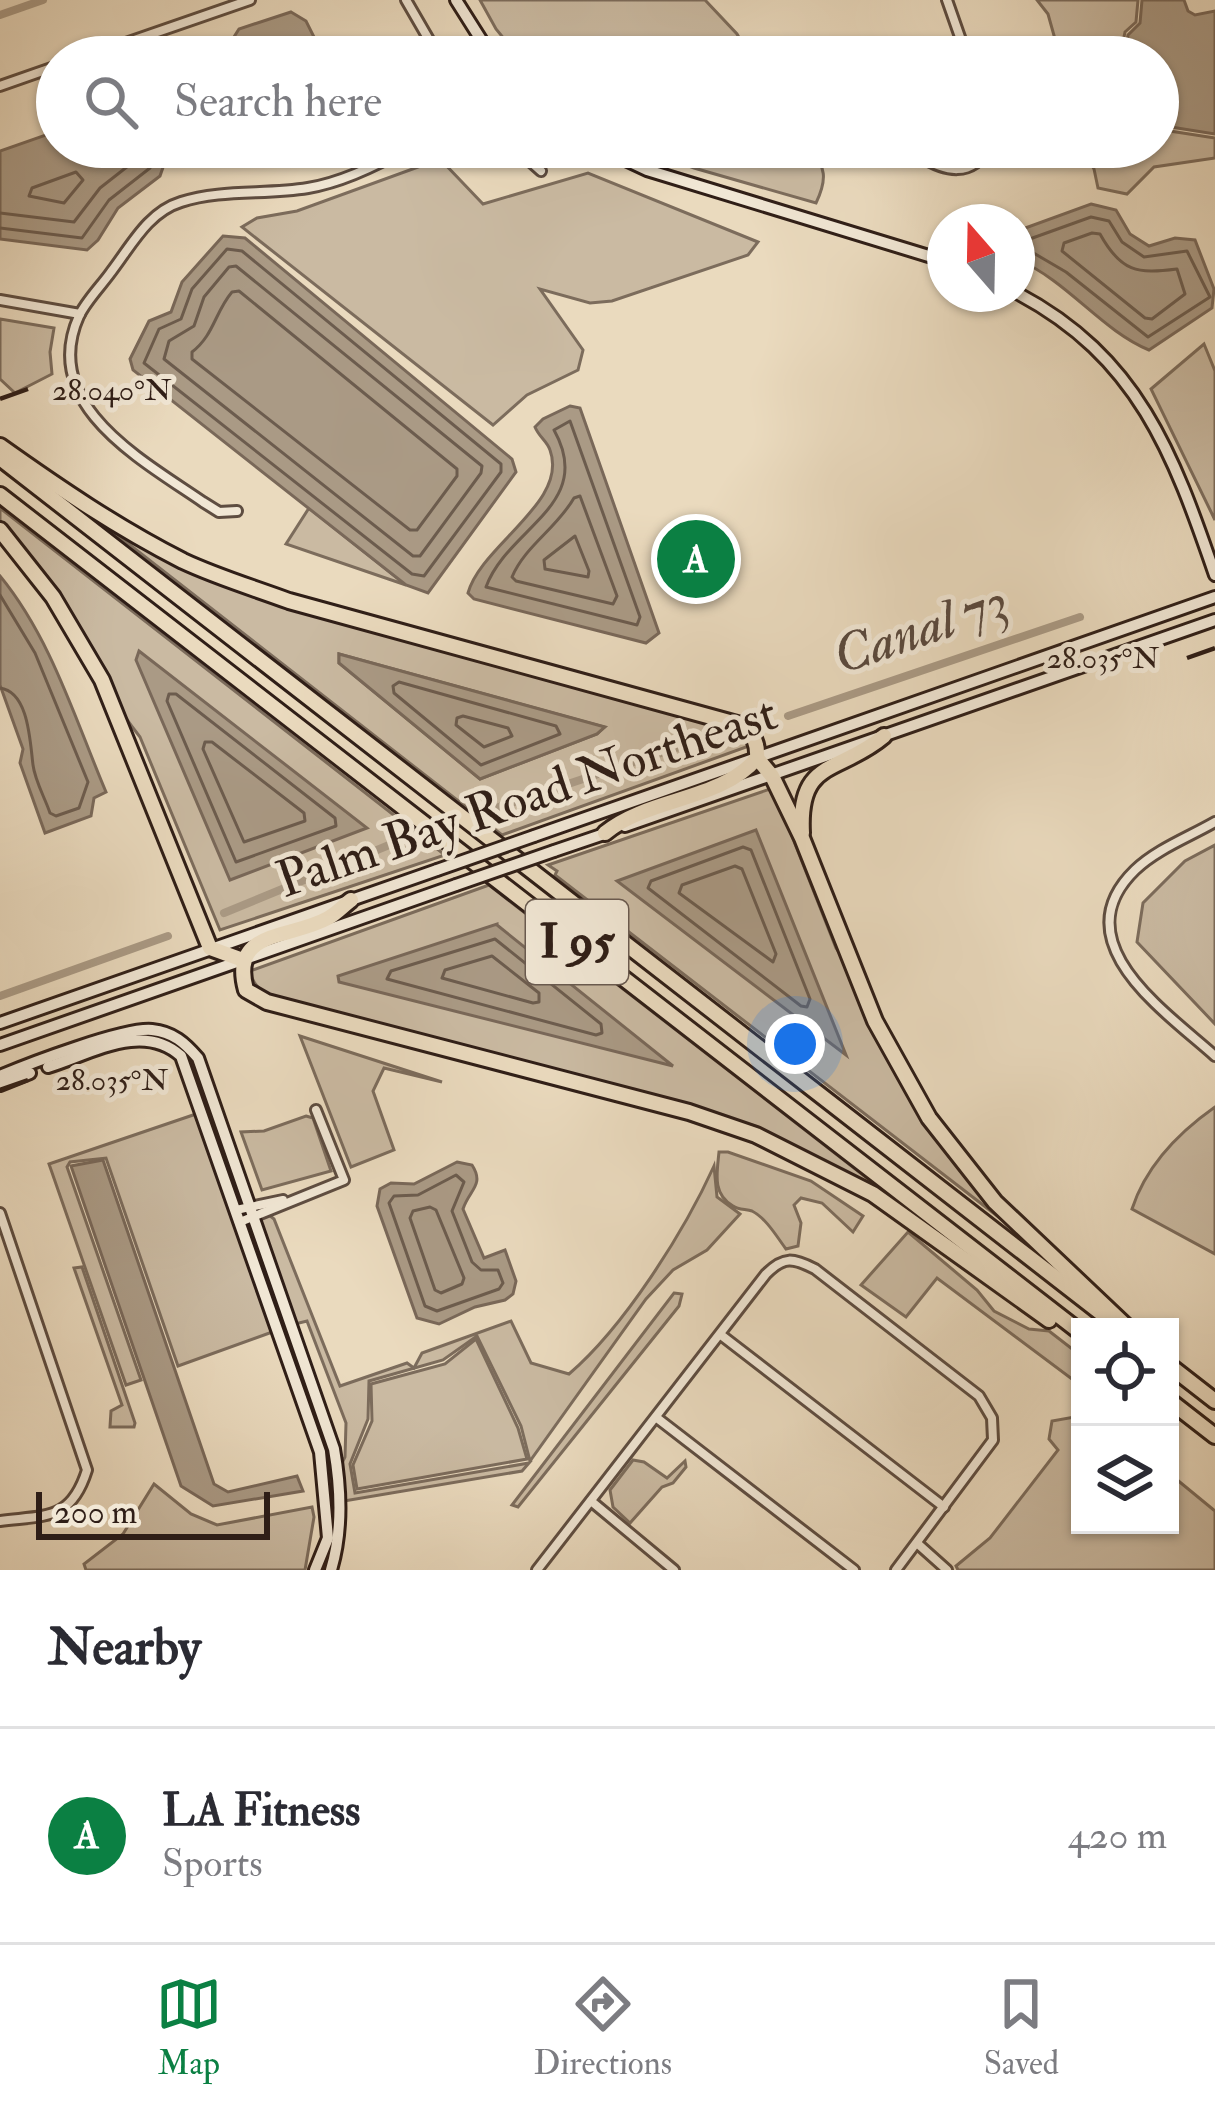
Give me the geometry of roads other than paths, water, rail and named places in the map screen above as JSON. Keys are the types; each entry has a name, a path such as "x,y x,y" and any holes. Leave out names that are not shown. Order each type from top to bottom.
{"highway":[{"path":"0,446 86,506 188,563 289,601 731,720 752,734 757,758 772,776 802,838 875,1021 929,1118 995,1202 1114,1318"},
{"name":"I 95","path":"0,458 1111,1318"},
{"name":"I 95","path":"0,495 1071,1327"},
{"path":"0,530 52,597 102,680 209,948 242,960"},
{"path":"802,838 802,797 810,781 830,765 866,752 884,736"},
{"path":"605,833 626,816 743,775 757,758"},
{"path":"351,900 328,918 262,941 242,960 246,990 267,1002 689,1112 756,1135 873,1194 1049,1320 1071,1330"},
{"path":"1179,1373 1215,1401"},
{"path":"1179,1408 1215,1436"}],"main road":[{"path":"456,0 479,36"},
{"path":"643,168 927,256"},
{"path":"1035,305 1071,328 1132,388 1178,468 1215,574"},
{"name":"Palm Bay Road Northeast","path":"0,1023 1215,597"},
{"name":"Palm Bay Road Northeast","path":"0,1046 1215,620"},
{"path":"0,1081 131,1039 166,1043 181,1056 334,1449 340,1483 339,1538 331,1570"},
{"path":"245,1214 325,1473 328,1538 315,1570"}],"street":[{"path":"146,36 250,0"},
{"path":"406,0 427,36"},
{"path":"947,0 960,36"},
{"path":"0,86 36,73"},
{"path":"238,511 219,512 203,502 96,422 81,402 69,370 69,346 80,314 134,239 176,202 308,188 368,168"},
{"path":"537,168 541,172"},
{"path":"0,300 80,314"},
{"path":"1215,822 1137,868 1122,886 1112,927 1120,965 1133,983 1215,1056"},
{"path":"245,1214 344,1180 316,1109"},
{"path":"0,1213 87,1470 79,1496 58,1514 0,1521"},
{"path":"537,1570 766,1274 780,1260 794,1259 815,1269 979,1396 992,1418 993,1440 896,1570"},
{"path":"721,1334 944,1507"},
{"path":"656,1418 854,1570"},
{"path":"590,1501 674,1570"},
{"path":"918,1544 947,1570"}],"water":[{"path":"1142,0 1184,0 1195,15 1215,11 1215,134 1179,128 1179,36 1128,36 1140,23"},
{"path":"291,12 306,21 314,36 235,36 239,29"},
{"path":"36,138 36,168 163,168 160,176 118,208 87,250 0,239 0,151"},
{"path":"1091,204 1116,210 1130,234 1149,246 1175,238 1195,240 1214,289 1212,308 1149,350 1115,331 1035,268 1035,224"},
{"path":"223,236 245,238 512,459 516,472 428,593 406,585 133,370 130,359 149,321 171,312 182,282"},
{"path":"570,406 580,408 659,633 646,643 474,599 468,593 476,575 547,488 550,450 535,427"},
{"path":"0,576 48,652 106,792 94,798 91,816 45,833 0,685"},
{"path":"139,651 367,828 230,880 136,660"},
{"path":"339,654 605,727 480,779 339,663"},
{"path":"756,830 846,1055 617,881"},
{"path":"497,924 673,1066 339,982 338,976"},
{"path":"103,1160 214,1484 228,1492 297,1476 303,1491 213,1506 181,1486 71,1166"},
{"path":"457,1162 472,1165 476,1172 476,1183 463,1209 484,1258 505,1250 516,1281 513,1294 505,1300 475,1307 439,1324 417,1318 377,1206 380,1189 391,1183 414,1184"}],"waterway":[{"path":"0,15 43,0"},
{"name":"Canal 73","path":"788,716 1080,617"},
{"name":"Canal 73","path":"487,811 724,732"},
{"name":"Canal 73","path":"224,913 411,836"},
{"name":"Canal 73","path":"0,996 168,936"}],"place":[{"name":"LA Fitness","path":"696,559"}]}
